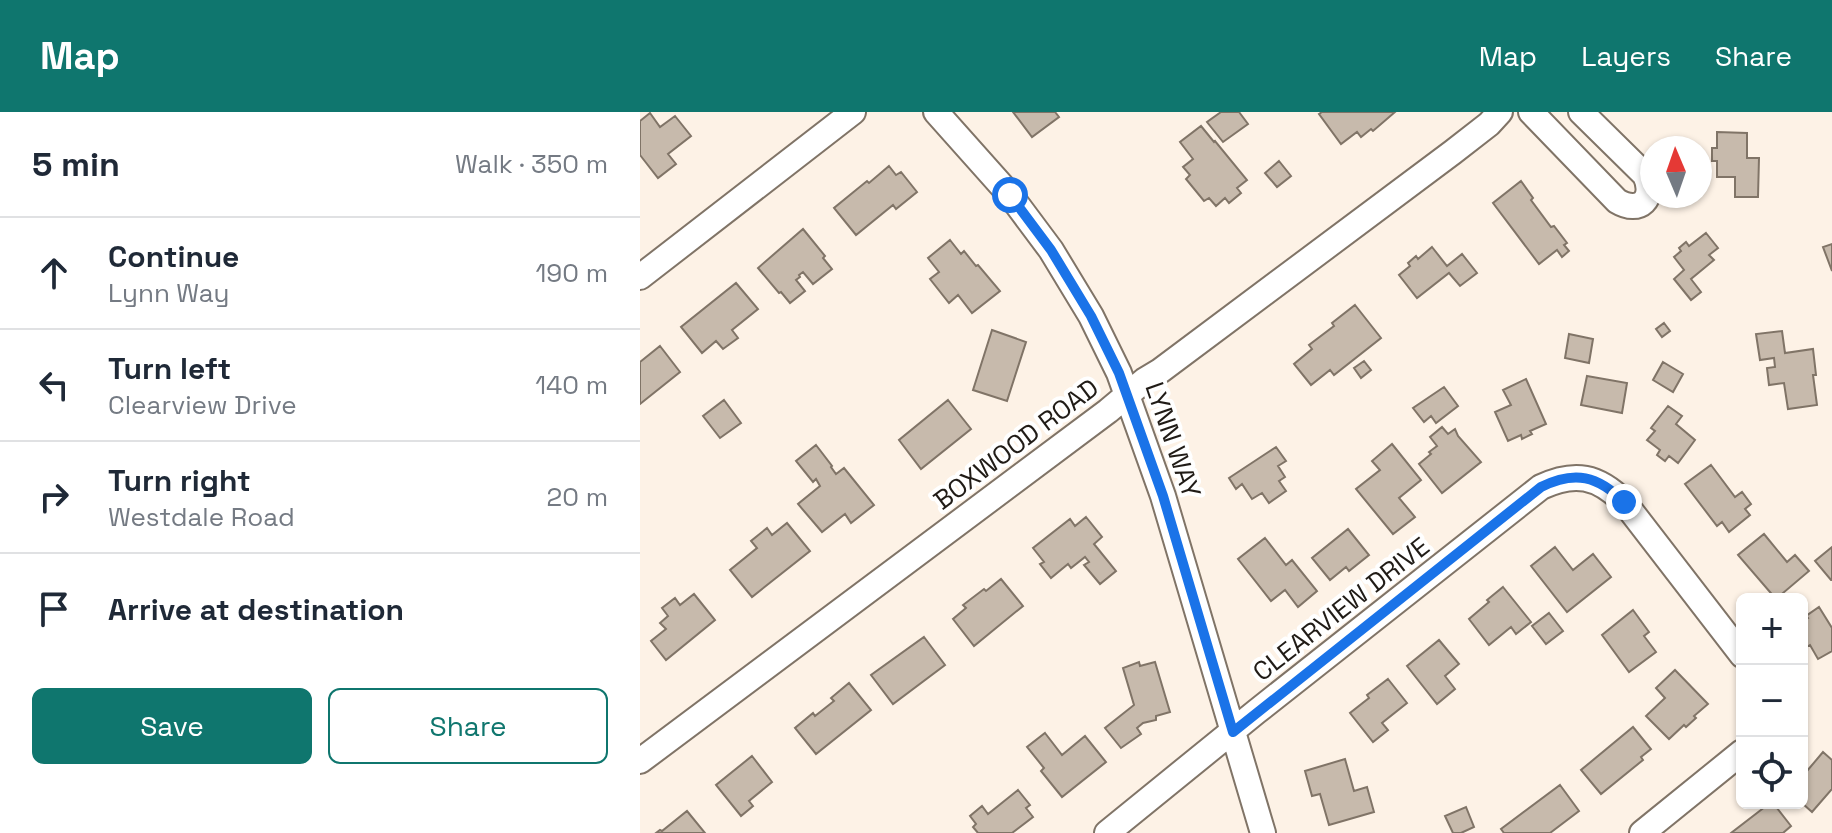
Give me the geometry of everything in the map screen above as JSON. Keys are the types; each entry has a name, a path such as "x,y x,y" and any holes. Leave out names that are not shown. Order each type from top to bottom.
{"street":[{"path":"640,277 853,112"},
{"name":"LYNN WAY","path":"936,112 1010,195 1051,250 1091,316 1128,394 1163,496 1263,833"},
{"name":"BOXWOOD ROAD","path":"645,747 1173,361 1440,162 1500,112"},
{"path":"1531,112 1617,201 1632,207 1642,204 1648,196 1649,184 1645,175 1581,112"},
{"name":"CLEARVIEW DRIVE","path":"1107,833 1541,487 1556,479 1580,477 1604,485 1624,502 1736,647"},
{"path":"1642,833 1736,757"}],"building":[{"path":"1013,112 1055,112 1059,117 1032,137"},
{"path":"1221,112 1239,112 1248,124 1223,142 1207,122"},
{"path":"1395,112 1373,131 1371,129 1361,137 1357,132 1341,144 1319,114"},
{"path":"650,113 660,127 675,116 691,136 668,154 676,164 658,178 640,155 640,121"},
{"path":"1201,126 1247,180 1237,188 1241,193 1229,203 1225,198 1216,206 1209,198 1204,201 1186,179 1190,175 1183,167 1193,159 1180,142"},
{"path":"1717,132 1747,133 1747,158 1759,158 1758,197 1735,197 1735,177 1717,177 1717,161 1712,161 1712,148 1717,148"},
{"path":"1279,161 1291,176 1277,187 1265,173"},
{"path":"889,166 896,175 901,172 917,192 896,209 893,205 856,235 834,208"},
{"path":"1521,181 1551,227 1554,226 1567,243 1564,245 1569,251 1562,257 1557,250 1539,264 1493,203"},
{"path":"803,229 832,269 813,284 803,272 799,275 796,280 805,291 790,303 758,268"},
{"path":"1706,233 1718,248 1709,255 1714,260 1691,279 1701,292 1691,300 1674,279 1684,270 1674,257 1686,242 1689,246"},
{"path":"950,240 961,254 964,251 978,265 1000,291 972,313 958,295 949,303 930,279 939,272 928,258"},
{"path":"1832,244 1832,271 1823,247"},
{"path":"1432,247 1447,266 1462,254 1477,273 1460,286 1449,273 1417,298 1399,275 1416,256 1418,259"},
{"path":"736,283 758,309 732,330 738,338 723,349 716,341 702,353 681,327"},
{"path":"1355,305 1381,338 1334,375 1330,370 1311,385 1294,364 1312,349 1309,345"},
{"path":"1664,323 1670,331 1662,337 1656,329"},
{"path":"992,330 1026,342 1007,401 973,390"},
{"path":"1782,331 1785,353 1813,349 1817,405 1788,409 1784,383 1769,385 1767,368 1775,367 1774,358 1760,360 1756,334"},
{"path":"1569,334 1593,339 1589,363 1565,358"},
{"path":"660,346 680,372 640,404 640,362"},
{"path":"1364,361 1371,370 1361,378 1354,368"},
{"path":"1663,362 1683,374 1673,392 1653,380"},
{"path":"1587,376 1627,383 1622,413 1581,405"},
{"path":"1526,379 1546,424 1530,431 1532,434 1522,439 1521,435 1508,441 1495,412 1511,405 1503,390"},
{"path":"1444,387 1458,406 1436,423 1431,416 1424,422 1413,408"},
{"path":"724,400 741,423 720,438 703,416"},
{"path":"948,400 971,429 921,469 899,440"},
{"path":"1668,406 1682,416 1676,424 1695,440 1678,463 1669,456 1665,461 1657,455 1660,450 1647,440 1655,431 1651,428"},
{"path":"1442,427 1448,434 1455,429 1481,462 1442,493 1419,464 1437,446 1430,437"},
{"path":"1392,444 1421,480 1399,498 1415,517 1393,534 1356,489 1380,470 1372,461"},
{"path":"816,445 836,474 844,468 874,505 851,523 845,514 822,532 798,504 820,486 796,461"},
{"path":"1276,447 1286,461 1278,466 1285,477 1279,481 1286,491 1269,503 1262,493 1252,499 1242,484 1236,489 1229,478"},
{"path":"1711,465 1735,497 1742,492 1751,504 1745,509 1750,515 1729,532 1722,522 1717,526 1685,484"},
{"path":"1086,517 1102,537 1094,544 1116,571 1100,584 1084,565 1089,562 1085,557 1071,568 1068,564 1051,578 1033,548 1070,519 1075,526"},
{"path":"787,523 810,551 752,597 730,570 757,548 751,541 767,528 772,535"},
{"path":"1348,529 1369,555 1349,571 1346,567 1330,580 1312,558"},
{"path":"1764,534 1787,562 1795,555 1809,571 1783,593 1771,593 1738,555"},
{"path":"1265,538 1286,565 1292,560 1317,591 1298,607 1285,590 1271,601 1238,559"},
{"path":"1555,547 1573,570 1593,554 1611,577 1567,612 1531,566"},
{"path":"1832,547 1832,580 1831,580 1815,561"},
{"path":"1001,579 1023,606 974,646 953,619 966,608 963,605"},
{"path":"1503,587 1531,622 1516,634 1511,627 1489,645 1469,619"},
{"path":"694,594 715,620 666,660 651,641 666,629 660,623 668,616 662,608 675,598 680,605"},
{"path":"1819,607 1832,628 1832,651 1818,659 1808,646 1808,615"},
{"path":"1633,610 1649,632 1644,636 1656,652 1629,672 1602,635"},
{"path":"1549,613 1563,631 1546,644 1532,626"},
{"path":"924,637 945,665 893,704 871,675"},
{"path":"1439,640 1459,664 1445,676 1455,689 1437,704 1407,666"},
{"path":"1139,662 1140,666 1155,662 1170,712 1143,723 1137,728 1141,734 1121,748 1105,728 1134,705 1123,668"},
{"path":"1675,670 1708,704 1686,727 1684,725 1669,739 1646,716 1665,698 1656,688"},
{"path":"1388,679 1407,703 1382,723 1388,730 1373,742 1350,713"},
{"path":"849,683 871,710 816,754 795,728 834,701 831,698"},
{"path":"1633,727 1651,749 1641,757 1643,760 1601,794 1581,770"},
{"path":"1045,733 1062,755 1085,736 1106,762 1062,797 1027,747"},
{"path":"1823,752 1832,760 1832,789 1812,812 1808,808 1808,770"},
{"path":"752,756 772,782 749,801 753,806 741,816 716,785"},
{"path":"1345,759 1354,791 1367,787 1374,812 1329,825 1320,794 1312,796 1305,771"},
{"path":"1560,785 1579,811 1550,833 1504,833 1501,829"},
{"path":"1018,790 1030,805 1026,808 1033,817 1012,833 978,833 970,816 982,806 988,814"},
{"path":"1466,807 1474,827 1453,833 1445,816"},
{"path":"1762,809 1778,809 1791,826 1783,833 1731,833"},
{"path":"687,811 705,833 656,833 662,831"}],"route":[{"path":"1010,195 1051,250 1091,316 1128,394 1163,496 1233,732 1541,487 1556,479 1580,477 1604,485 1624,502"}]}
